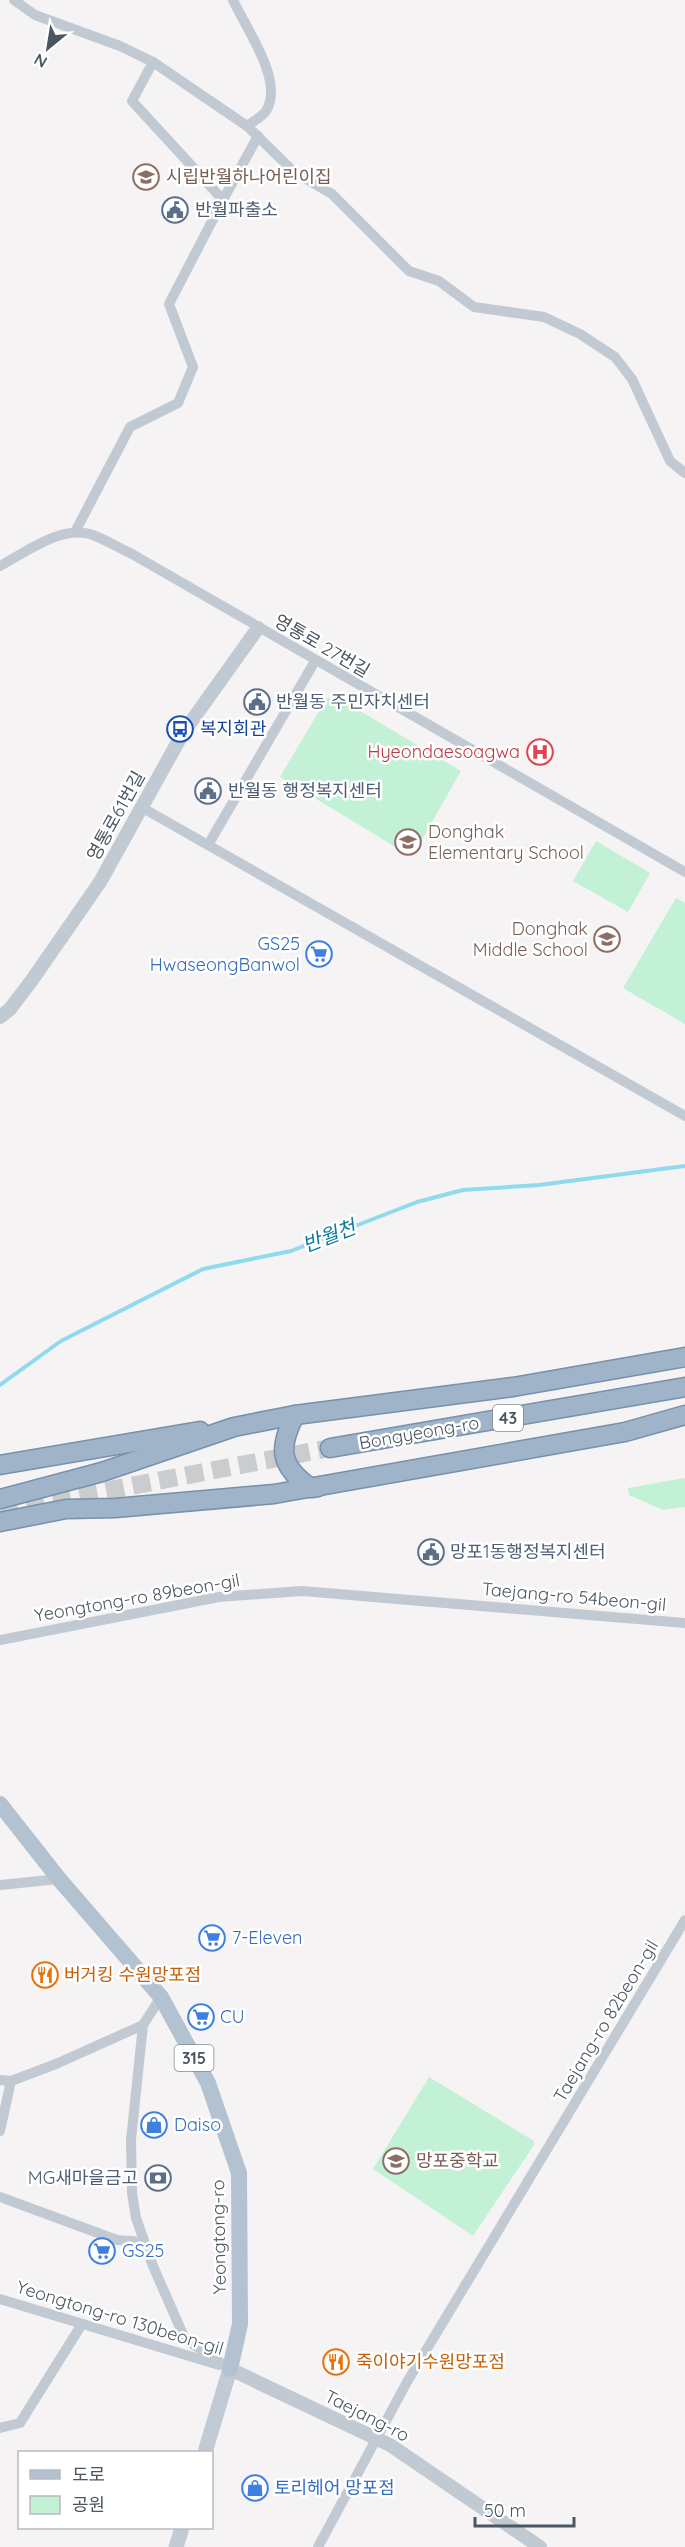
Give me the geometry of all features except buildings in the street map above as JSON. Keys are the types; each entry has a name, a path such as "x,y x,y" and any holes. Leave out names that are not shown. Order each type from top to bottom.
{"highway":[{"path":"0,1465 161,1435 234,1427 295,1415 513,1387 685,1357"},
{"name":"Bongyeong-ro","path":"330,1448 685,1387"},
{"path":"295,1415 283,1448 291,1473 311,1488 334,1485"},
{"path":"0,1522 66,1509 115,1508 274,1494 334,1485 626,1432 685,1415"},
{"path":"0,1499 102,1472 234,1427"}],"main road":[{"name":"Yeongtong-ro","path":"0,1804 59,1879 161,1997 208,2083 238,2173 240,2324 230,2369 205,2451"}],"street":[{"path":"14,0 35,15 120,46 153,62 247,126 294,171 332,194 409,271 439,281 474,307 544,317 580,334 615,357 632,379 670,461 685,473"},
{"path":"233,0 267,64 270,95 266,111 247,126"},
{"path":"153,62 132,101 223,200"},
{"path":"0,566 53,538 75,532 130,427 178,403 193,367 169,304 258,136"},
{"name":"영통로 27번길","path":"75,532 92,535 132,554 685,872"},
{"name":"영통로61번길","path":"1,1014 32,981 100,882 183,733 258,628"},
{"path":"208,845 315,661"},
{"path":"141,807 685,1116"},
{"name":"Yeongtong-ro 89beon-gil","path":"0,1640 219,1597 302,1591 460,1604"},
{"name":"Taejang-ro 54beon-gil","path":"460,1604 685,1623"},
{"path":"0,1885 59,1879"},
{"name":"Taejang-ro 82beon-gil","path":"318,2547 407,2382 685,1920"},
{"path":"161,1997 144,2025 130,2167 132,2193 144,2242 185,2339 230,2369"},
{"path":"0,2131 5,2081 56,2064 144,2025"},
{"path":"0,2197 117,2240 144,2242"},
{"name":"Yeongtong-ro 130beon-gil","path":"0,2299 230,2369"},
{"path":"0,2428 20,2423 82,2324"},
{"name":"Taejang-ro","path":"230,2369 390,2445 540,2547"}],"green space":[{"path":"327,698 338,698 461,771 412,857 280,777"},
{"path":"596,841 650,873 628,912 573,881"},
{"path":"676,898 685,903 685,1024 623,988"},
{"path":"685,1478 685,1507 663,1510 629,1495 628,1488"},
{"path":"429,2077 534,2141 534,2145 473,2236 373,2169"}],"waterway":[{"name":"반월천","path":"0,1385 61,1341 203,1269 291,1251 417,1202 463,1190 539,1185 685,1166"}],"tunnel":[{"path":"0,1511 330,1448"}],"place":[{"name":"시립반월하나어린이집","path":"146,177"},
{"name":"반월파출소","path":"175,210"},
{"name":"반월동 주민자치센터","path":"257,702"},
{"name":"복지회관","path":"180,729"},
{"name":"Hyeondaesoagwa","path":"540,752"},
{"name":"반월동 행정복지센터","path":"208,791"},
{"name":"Donghak Elementary School","path":"408,842"},
{"name":"Donghak Middle School","path":"607,939"},
{"name":"GS25 HwaseongBanwol","path":"319,954"},
{"name":"망포1동행정복지센터","path":"431,1552"},
{"name":"7-Eleven","path":"212,1938"},
{"name":"버거킹 수원망포점","path":"45,1975"},
{"name":"CU","path":"201,2017"},
{"name":"Daiso","path":"154,2125"},
{"name":"망포중학교","path":"396,2161"},
{"name":"MG새마을금고","path":"158,2178"},
{"name":"GS25","path":"102,2251"},
{"name":"죽이야기수원망포점","path":"336,2362"},
{"name":"토리헤어 망포점","path":"255,2488"}]}
